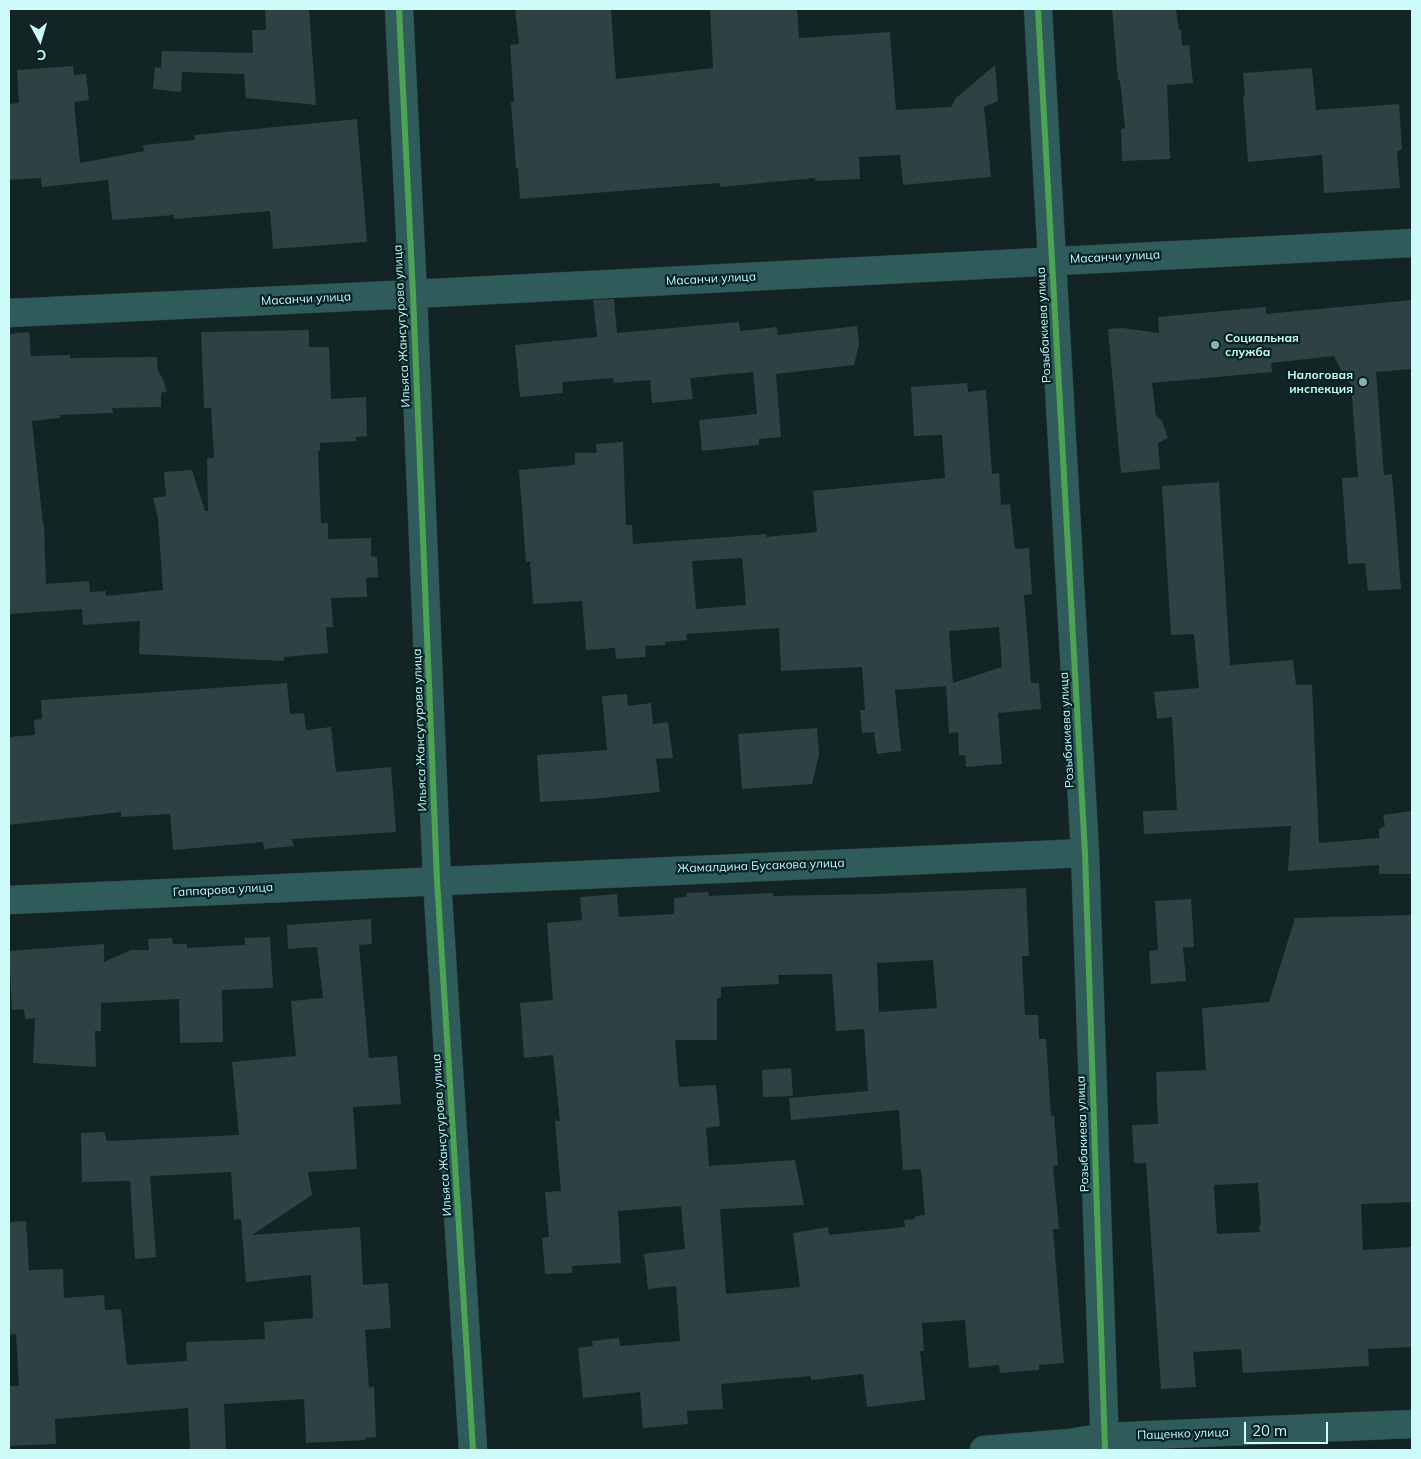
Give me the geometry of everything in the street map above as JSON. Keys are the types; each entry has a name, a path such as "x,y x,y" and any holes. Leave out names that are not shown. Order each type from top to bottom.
{"street":[{"name":"Ильяса Жансугурова улица","path":"399,9 413,294 437,880 473,1450"},
{"name":"Розыбакиева улица","path":"1038,9 1085,853 1104,1444"},
{"name":"Масанчи улица","path":"9,313 1412,243"},
{"name":"Жамалдина Бусакова улица","path":"437,880 1085,853"},
{"name":"Гаппарова улица","path":"9,900 437,880"},
{"name":"Пащенко улица","path":"984,1450 1070,1443 1104,1444 1412,1424"}],"building":[{"path":"265,9 309,9 316,105 246,98 244,74 182,72 181,92 153,89 155,67 161,68 162,51 253,53 252,30 266,30"},
{"path":"515,9 611,9 616,79 713,68 710,9 797,9 799,38 890,32 896,110 951,107 956,98 995,65 998,101 984,107 991,177 903,185 900,155 859,157 860,179 816,181 814,178 720,187 719,183 520,199 511,102 514,102 510,45 519,44"},
{"path":"1112,9 1176,9 1179,30 1181,29 1182,46 1189,45 1193,83 1167,85 1170,159 1122,161 1121,129 1125,128 1120,80 1118,80"},
{"path":"73,66 74,75 86,74 89,100 74,102 80,163 144,151 143,145 195,140 194,135 357,119 367,242 273,249 270,211 174,219 174,215 112,220 108,180 42,187 41,178 9,180 9,104 19,103 17,70"},
{"path":"1312,68 1316,110 1399,104 1402,149 1397,152 1400,188 1324,193 1322,155 1248,162 1243,73"},
{"path":"614,299 617,333 739,322 740,331 777,327 778,335 857,326 859,344 854,365 776,374 781,437 759,439 759,445 702,451 699,420 757,414 753,372 690,378 693,399 652,403 650,380 614,383 613,378 562,382 563,393 520,397 515,345 597,337 593,300"},
{"path":"1412,300 1412,369 1376,372 1384,475 1392,474 1401,589 1368,591 1365,563 1348,564 1342,478 1358,477 1351,384 1345,379 1334,356 1271,363 1272,372 1152,383 1156,416 1162,421 1168,438 1158,443 1160,469 1121,473 1108,329 1123,328 1159,333 1158,317 1266,307 1266,314"},
{"path":"309,330 309,347 329,347 331,399 366,397 367,436 356,437 356,441 320,443 320,451 318,451 321,523 328,523 328,539 371,538 371,556 377,557 378,577 366,578 367,597 331,598 333,627 326,627 328,653 284,657 284,661 139,654 140,621 83,625 82,609 9,614 9,334 29,332 31,356 70,355 70,358 157,357 158,371 167,391 161,393 161,407 112,408 113,413 60,415 60,418 32,421 44,524 46,584 89,581 90,592 106,591 106,596 163,590 158,518 153,498 166,496 164,472 192,470 205,511 208,511 207,458 214,458 211,408 204,408 201,332"},
{"path":"967,383 968,392 986,390 992,474 999,473 1001,505 1010,504 1015,549 1029,548 1032,594 1024,595 1031,683 1039,683 1041,709 998,713 1002,764 966,767 965,755 959,755 958,732 949,733 946,686 895,690 901,751 877,754 874,732 862,733 860,710 865,710 862,667 781,671 779,628 686,634 687,640 665,642 665,645 645,646 646,657 616,659 615,648 586,650 582,601 533,604 530,561 526,562 519,470 575,465 575,453 597,453 596,444 623,442 626,525 632,525 633,544 767,534 766,537 817,532 813,491 945,478 942,435 914,436 911,387","holes":["742,558 746,605 696,609 692,561","999,627 1002,667 953,683 949,631"]},
{"path":"1219,482 1230,665 1293,660 1296,685 1312,685 1319,843 1379,838 1379,829 1385,826 1383,815 1412,811 1412,874 1379,874 1379,865 1288,871 1291,826 1144,834 1143,811 1177,810 1172,717 1157,719 1154,692 1199,688 1194,634 1171,635 1162,486"},
{"path":"287,683 290,714 304,713 306,730 331,727 336,772 391,767 396,832 292,839 294,846 264,849 263,842 173,850 170,814 121,817 121,812 9,825 9,737 35,735 34,720 42,719 41,700"},
{"path":"627,694 628,706 651,703 653,724 668,722 673,758 656,759 660,792 540,802 537,755 607,750 602,696"},
{"path":"817,728 819,755 812,784 742,789 738,734"},
{"path":"1026,888 1029,956 1022,956 1025,1015 1038,1015 1039,1039 1046,1039 1051,1116 1054,1115 1058,1165 1053,1166 1059,1229 1053,1229 1064,1363 1039,1365 1039,1370 1000,1373 999,1365 969,1368 965,1320 922,1323 924,1351 920,1351 925,1400 867,1407 863,1374 811,1380 811,1376 721,1384 723,1409 687,1411 688,1424 643,1428 640,1392 583,1398 578,1348 593,1346 592,1341 619,1338 620,1346 680,1341 676,1286 648,1289 644,1254 685,1249 681,1206 618,1211 621,1263 572,1266 572,1273 545,1274 542,1238 549,1237 545,1192 561,1191 555,1121 560,1121 553,1055 524,1058 520,1003 553,1000 547,923 582,920 580,897 617,894 619,917 674,914 674,898 687,897 686,893 708,892 709,896 773,893 773,896","holes":["933,960 937,1008 879,1012 877,963","832,974 836,1031 864,1029 868,1091 789,1098 791,1120 899,1110 903,1170 921,1169 925,1215 915,1216 915,1219 904,1220 905,1227 829,1235 828,1227 793,1233 800,1287 726,1294 720,1209 804,1205 795,1160 709,1166 706,1128 720,1126 716,1085 679,1087 675,1040 717,1040 717,998 721,998 721,987 779,984 778,975"]},
{"path":"1191,899 1194,947 1183,947 1186,981 1151,984 1149,951 1158,950 1155,901"},
{"path":"1412,915 1412,1202 1361,1204 1363,1250 1412,1247 1412,1347 1368,1349 1369,1366 1243,1373 1241,1349 1193,1352 1196,1387 1161,1389 1146,1163 1134,1163 1132,1125 1158,1124 1156,1072 1206,1070 1202,1008 1269,1002 1295,918","holes":["1258,1183 1261,1225 1259,1225 1260,1232 1217,1234 1214,1185"]},
{"path":"371,919 372,944 359,945 369,1058 397,1056 401,1104 353,1107 357,1169 308,1172 312,1195 252,1235 360,1227 363,1285 388,1283 391,1328 365,1330 369,1388 374,1386 376,1437 365,1438 365,1440 306,1443 304,1399 224,1404 226,1450 190,1450 188,1408 55,1419 56,1444 9,1446 9,1386 19,1386 16,1334 9,1335 9,1222 26,1221 29,1270 63,1269 64,1298 104,1295 105,1310 121,1309 127,1365 187,1361 186,1342 265,1339 264,1322 313,1318 311,1275 246,1282 241,1219 234,1220 231,1172 150,1176 156,1257 135,1259 130,1181 82,1182 81,1133 104,1132 107,1141 239,1135 232,1062 296,1056 291,1001 323,998 317,947 288,949 287,925"},
{"path":"270,937 273,988 222,990 223,1042 180,1043 179,999 101,1003 101,1031 95,1031 96,1067 33,1063 35,1018 25,1019 24,1009 12,1010 9,951 104,944 104,962 131,950 149,950 148,939 172,938 173,944 187,944 187,948 245,945 245,938"},
{"path":"791,1068 793,1096 763,1097 762,1070"}],"cycle path":[{"path":"399,9 413,294 437,880 473,1450"},
{"path":"1038,9 1085,853 1105,1450"}],"place":[{"name":"Социальная служба","path":"1215,345"},
{"name":"Налоговая инспекция","path":"1363,382"}]}
